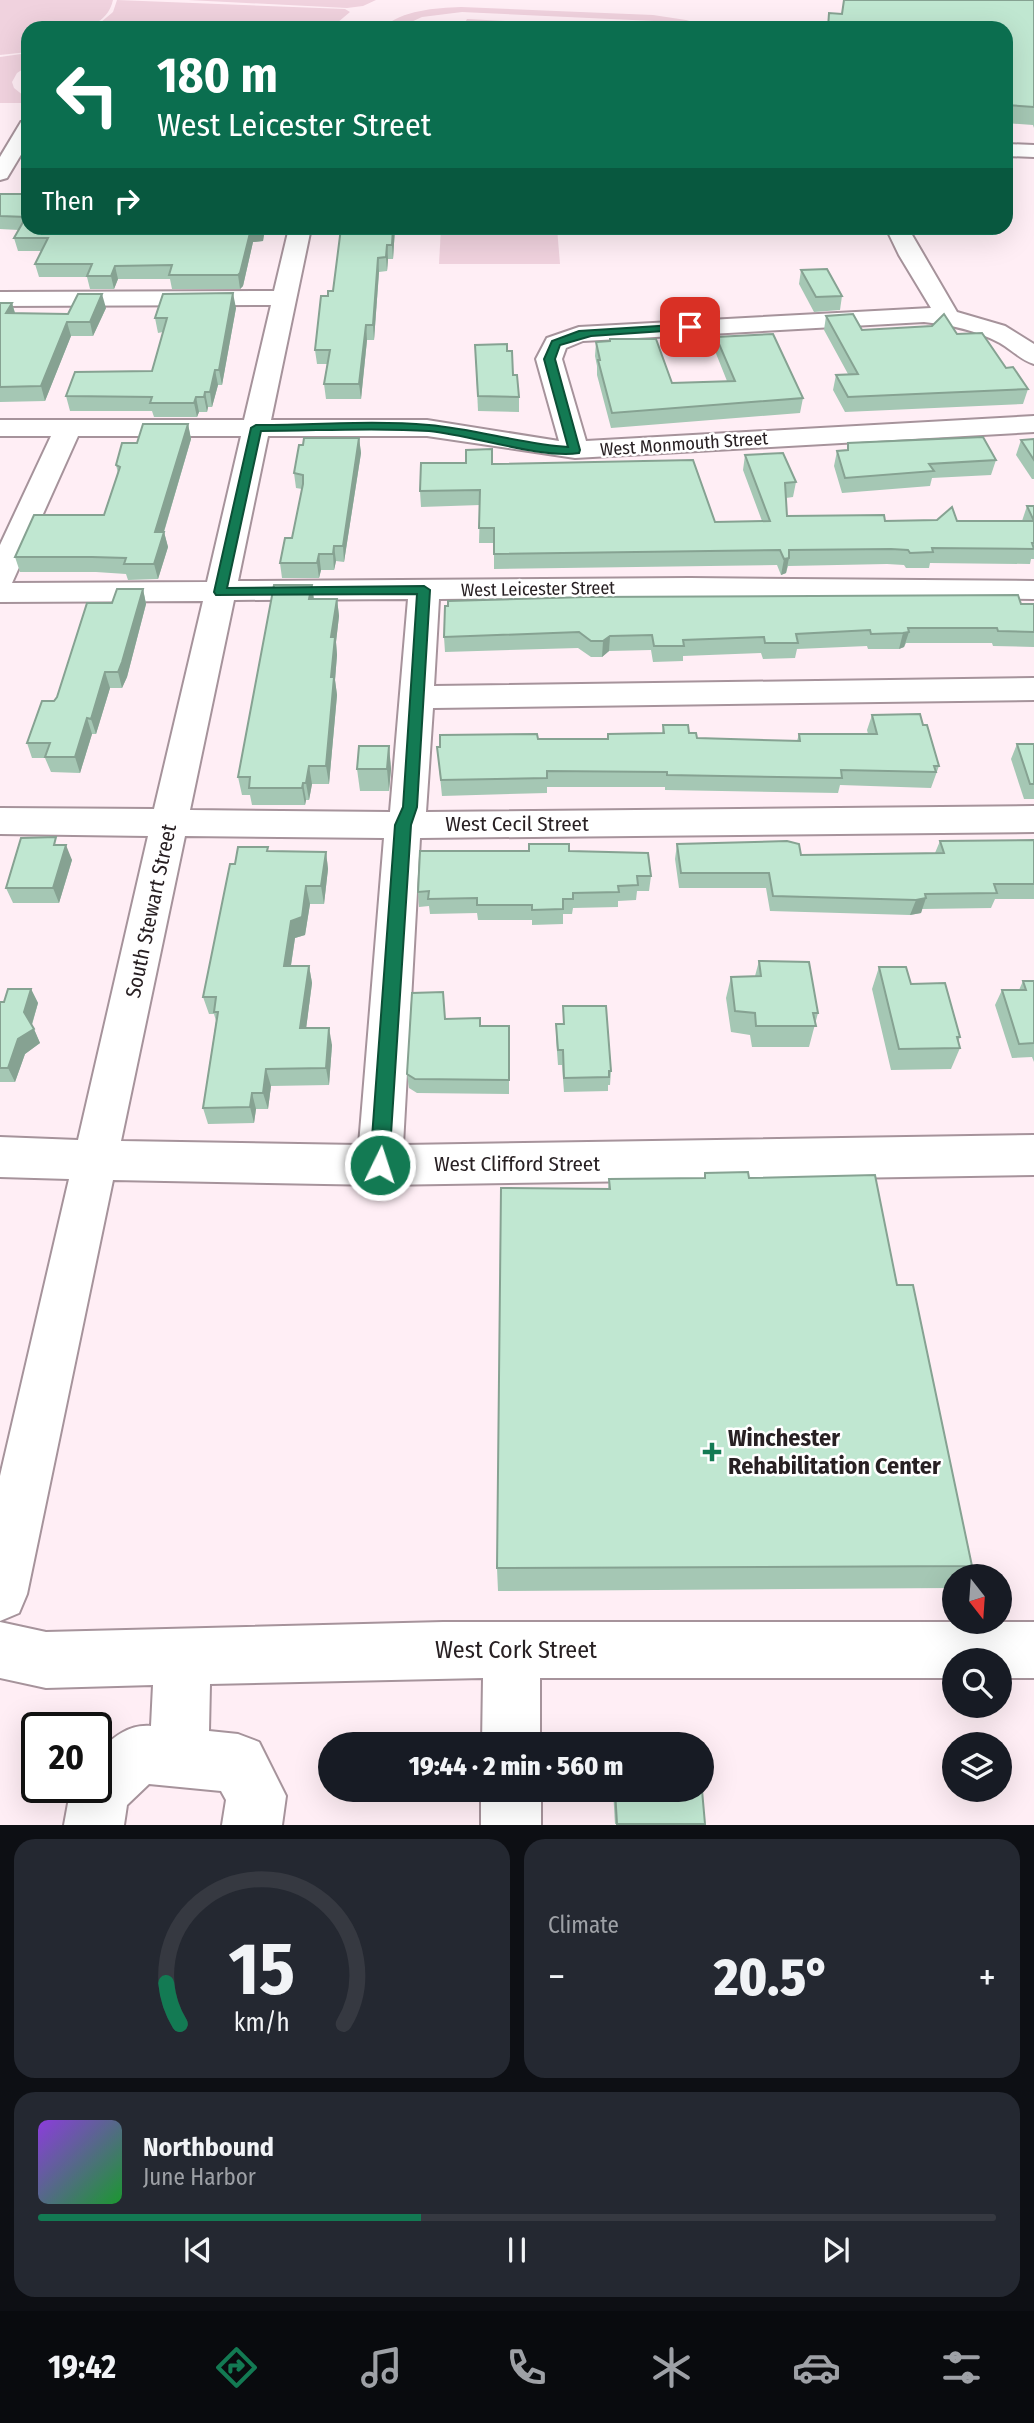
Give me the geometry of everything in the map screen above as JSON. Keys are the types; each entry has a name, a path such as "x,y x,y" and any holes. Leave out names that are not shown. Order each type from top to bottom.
{"street":[{"path":"0,174 21,125"},
{"path":"1013,150 1034,151"},
{"name":"South Stewart Street","path":"0,1594 298,235"},
{"path":"900,235 948,317"},
{"path":"0,299 284,298"},
{"path":"575,450 549,359 556,343 591,332 913,315 948,317 990,328 1034,356"},
{"name":"West Monmouth Street","path":"0,428 427,428 472,433 544,449 575,450 1034,424"},
{"path":"0,578 68,428"},
{"name":"West Leicester Street","path":"0,593 690,587 1034,590"},
{"path":"380,1165 403,825 410,807 424,590"},
{"path":"417,697 1034,689"},
{"name":"West Cecil Street","path":"0,821 171,820 403,825 1034,819"},
{"name":"West Clifford Street","path":"0,1157 380,1165 1034,1155"},
{"name":"West Cork Street","path":"0,1650 46,1660 512,1650 1034,1650"},
{"path":"511,1732 512,1650"},
{"path":"179,1757 183,1657"},
{"path":"94,1825 99,1790 139,1754 239,1763 256,1796 252,1825"},
{"path":"511,1802 511,1825"}],"shaded area":[{"path":"0,0 113,0 108,12 98,21 21,21 21,53 0,55"},
{"path":"117,0 345,9 350,12 339,21 102,21 113,12"},
{"path":"188,0 376,0 363,6 347,8"},
{"path":"461,7 653,15 689,21 462,12 422,17 413,21 392,21 430,9"},
{"path":"467,19 507,21 466,21"},
{"path":"21,54 21,70 12,82 21,94 21,103 0,103 0,57"},
{"path":"441,235 558,235 560,264 439,264"}],"building":[{"path":"844,0 1034,0 1034,107 1013,106 1013,21 828,21 829,13 842,14"},
{"path":"0,194 21,194 21,217 0,216"},
{"path":"21,226 21,235 250,235 238,275 169,275 172,265 115,266 111,276 87,276 92,264 35,264 48,238 14,238"},
{"path":"340,235 393,235 392,245 387,245 386,257 378,258 373,325 366,325 359,384 324,384 330,350 315,350 321,296 328,296 328,291 333,291"},
{"path":"827,269 842,296 816,297 801,270"},
{"path":"233,293 219,370 215,370 210,392 205,392 204,397 196,397 194,403 150,403 152,397 66,396 75,372 152,371 167,318 155,318 163,294"},
{"path":"78,294 102,294 90,322 67,322 41,386 0,387 0,303 12,303 6,313 68,314"},
{"path":"853,314 862,330 932,326 944,314 957,334 982,333 1006,368 1013,367 1028,389 848,397 836,375 858,374 826,316"},
{"path":"773,334 803,398 612,413 596,342 610,339 656,339 672,383 735,381 716,337"},
{"path":"507,344 507,351 512,351 513,375 517,375 519,397 478,396 475,345"},
{"path":"143,424 188,424 155,532 164,532 154,564 124,564 126,558 15,557 34,515 104,515 120,467 116,465 122,443 137,443"},
{"path":"983,437 996,460 929,464 934,471 845,478 837,451 848,450 848,443"},
{"path":"304,438 359,438 343,546 334,546 333,554 319,554 317,563 280,563 285,538 292,538 303,484 303,475 294,473 299,445 303,445"},
{"path":"1034,439 1034,460 1021,440"},
{"path":"492,449 492,464 693,460 715,522 770,521 745,455 783,453 796,482 785,483 787,516 884,515 885,521 937,520 952,507 957,521 1034,521 1034,549 932,548 933,552 910,553 908,550 891,549 789,550 789,558 784,559 780,550 494,554 494,528 479,528 480,490 420,491 421,463 466,463 466,450"},
{"path":"1027,506 1034,506 1034,521"},
{"path":"274,585 312,585 309,599 337,599 331,637 335,637 331,677 334,677 326,766 309,766 306,783 303,783 302,788 249,788 250,777 238,777"},
{"path":"117,589 143,589 118,672 105,672 91,719 87,718 75,757 45,757 50,743 27,743 42,701 54,701 57,697 87,603 112,603"},
{"path":"1018,595 1021,604 1034,604 1034,632 998,631 997,628 908,628 909,632 903,633 871,634 870,630 796,634 798,643 765,643 764,637 683,640 684,646 654,646 652,635 610,636 603,641 591,641 579,632 444,637 445,606 448,606 448,601 586,597"},
{"path":"920,714 923,725 927,725 939,766 934,766 936,772 841,770 842,778 547,771 547,778 441,780 437,747 440,747 440,735 537,734 538,739 608,739 608,734 664,733 663,725 688,725 689,733 696,733 697,738 800,741 799,734 877,734 872,715"},
{"path":"1017,744 1034,744 1034,784 1030,784"},
{"path":"359,746 389,746 387,769 357,769"},
{"path":"56,837 54,845 66,845 53,888 6,888 21,838"},
{"path":"1034,840 1034,884 994,884 997,893 925,894 926,898 916,900 773,896 769,873 681,873 677,844 787,841 799,844 801,855 944,853 940,841"},
{"path":"529,844 569,844 569,851 648,853 651,876 637,876 638,885 618,886 619,892 573,893 573,899 563,899 563,909 532,910 532,905 477,905 477,898 428,899 429,891 418,892 420,851 529,851"},
{"path":"238,847 268,847 267,851 326,852 321,886 306,886 302,917 291,921 284,966 309,966 300,1028 329,1028 326,1068 266,1069 263,1093 252,1093 250,1107 203,1108 218,1012 214,1012 216,997 203,997 230,864 235,864"},
{"path":"759,961 809,962 818,1013 813,1013 816,1026 756,1026 755,1013 735,1011 731,977 761,976"},
{"path":"879,967 906,967 911,984 945,983 960,1037 957,1037 960,1048 899,1049"},
{"path":"1023,981 1034,981 1034,1043 1019,1044 1002,990 1026,990"},
{"path":"8,989 31,989 24,1012 34,1029 18,1039 8,1068 0,1068 0,1002 4,1002"},
{"path":"443,992 445,1019 480,1018 480,1026 509,1026 509,1080 415,1079 407,1074 412,993"},
{"path":"563,1006 606,1006 611,1071 609,1077 564,1078 563,1050 558,1050 556,1024 564,1024"},
{"name":"Winchester Rehabilitation Center","path":"748,1172 749,1178 875,1175 897,1285 913,1285 972,1564 497,1568 501,1188 610,1189 609,1179 705,1178 705,1173"},
{"path":"616,1802 703,1802 705,1824 617,1824"}],"place":[{"name":"Winchester Rehabilitation Center","path":"712,1452"}],"route":[{"path":"380,1165 403,825 410,807 424,590 220,592 256,428 444,429 544,449 575,450 549,359 556,343 591,332 690,327"}]}
